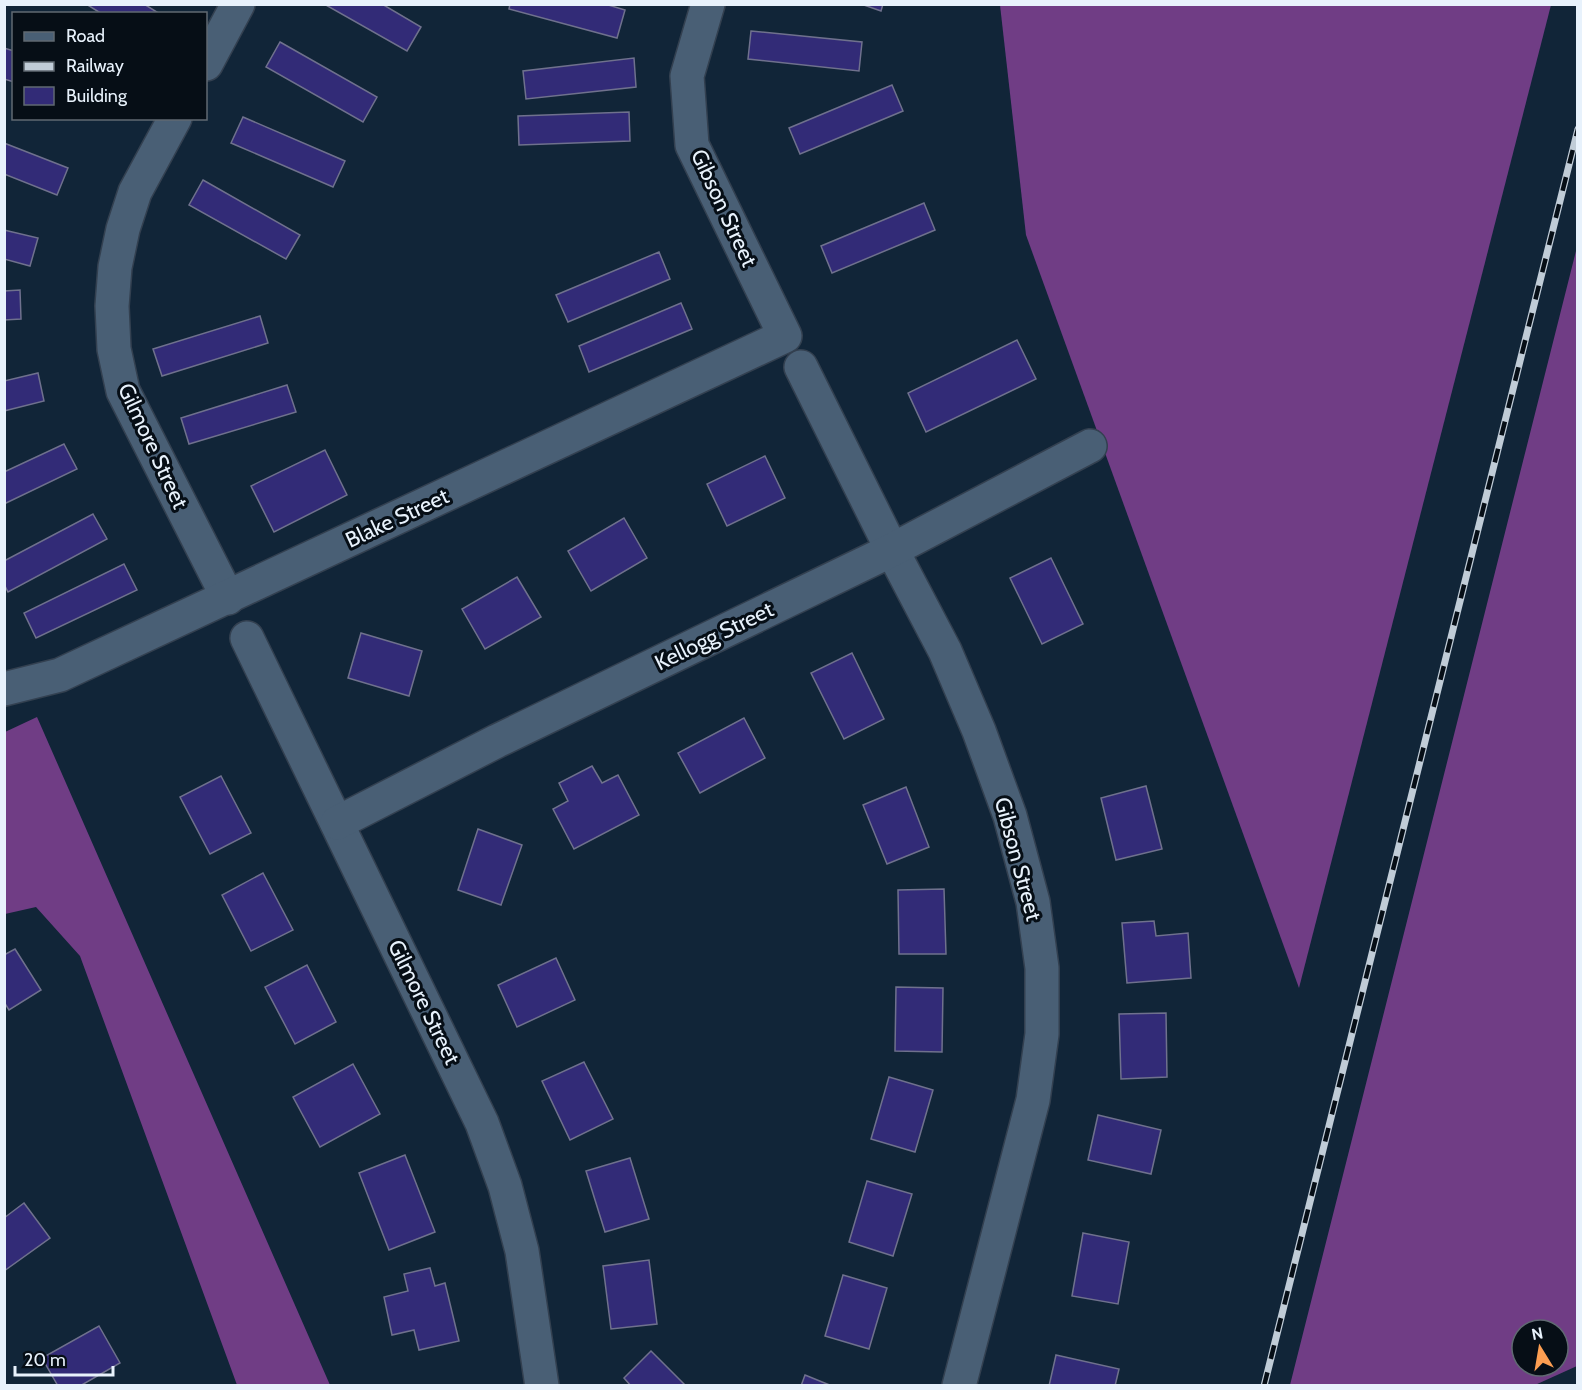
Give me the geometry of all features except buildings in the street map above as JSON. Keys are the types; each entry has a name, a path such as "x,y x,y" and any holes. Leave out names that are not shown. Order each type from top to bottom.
{"street":[{"path":"207,62 238,4"},
{"name":"Gibson Street","path":"708,4 687,76 692,145 784,336"},
{"name":"Gilmore Street","path":"174,120 135,192 123,228 115,267 112,306 114,349 123,392 228,598"},
{"name":"Blake Street","path":"4,689 60,675 784,336"},
{"name":"Gibson Street","path":"801,367 945,651 980,731 1010,816 1034,902 1042,968 1042,1034 1033,1100 959,1386"},
{"name":"Kellogg Street","path":"337,823 508,736 892,550 1090,446"},
{"name":"Gilmore Street","path":"247,638 482,1123 505,1186 522,1251 542,1386"}],"shaded area":[{"path":"1000,5 1551,5 1299,988 1026,235"},
{"path":"1577,247 1577,1366 1570,1369 1570,1318 1510,1318 1510,1378 1550,1378 1535,1385 1290,1385"},
{"path":"37,717 330,1385 237,1385 80,956 36,907 5,914 5,732"}],"railway":[{"path":"1264,1386 1578,129"}]}
